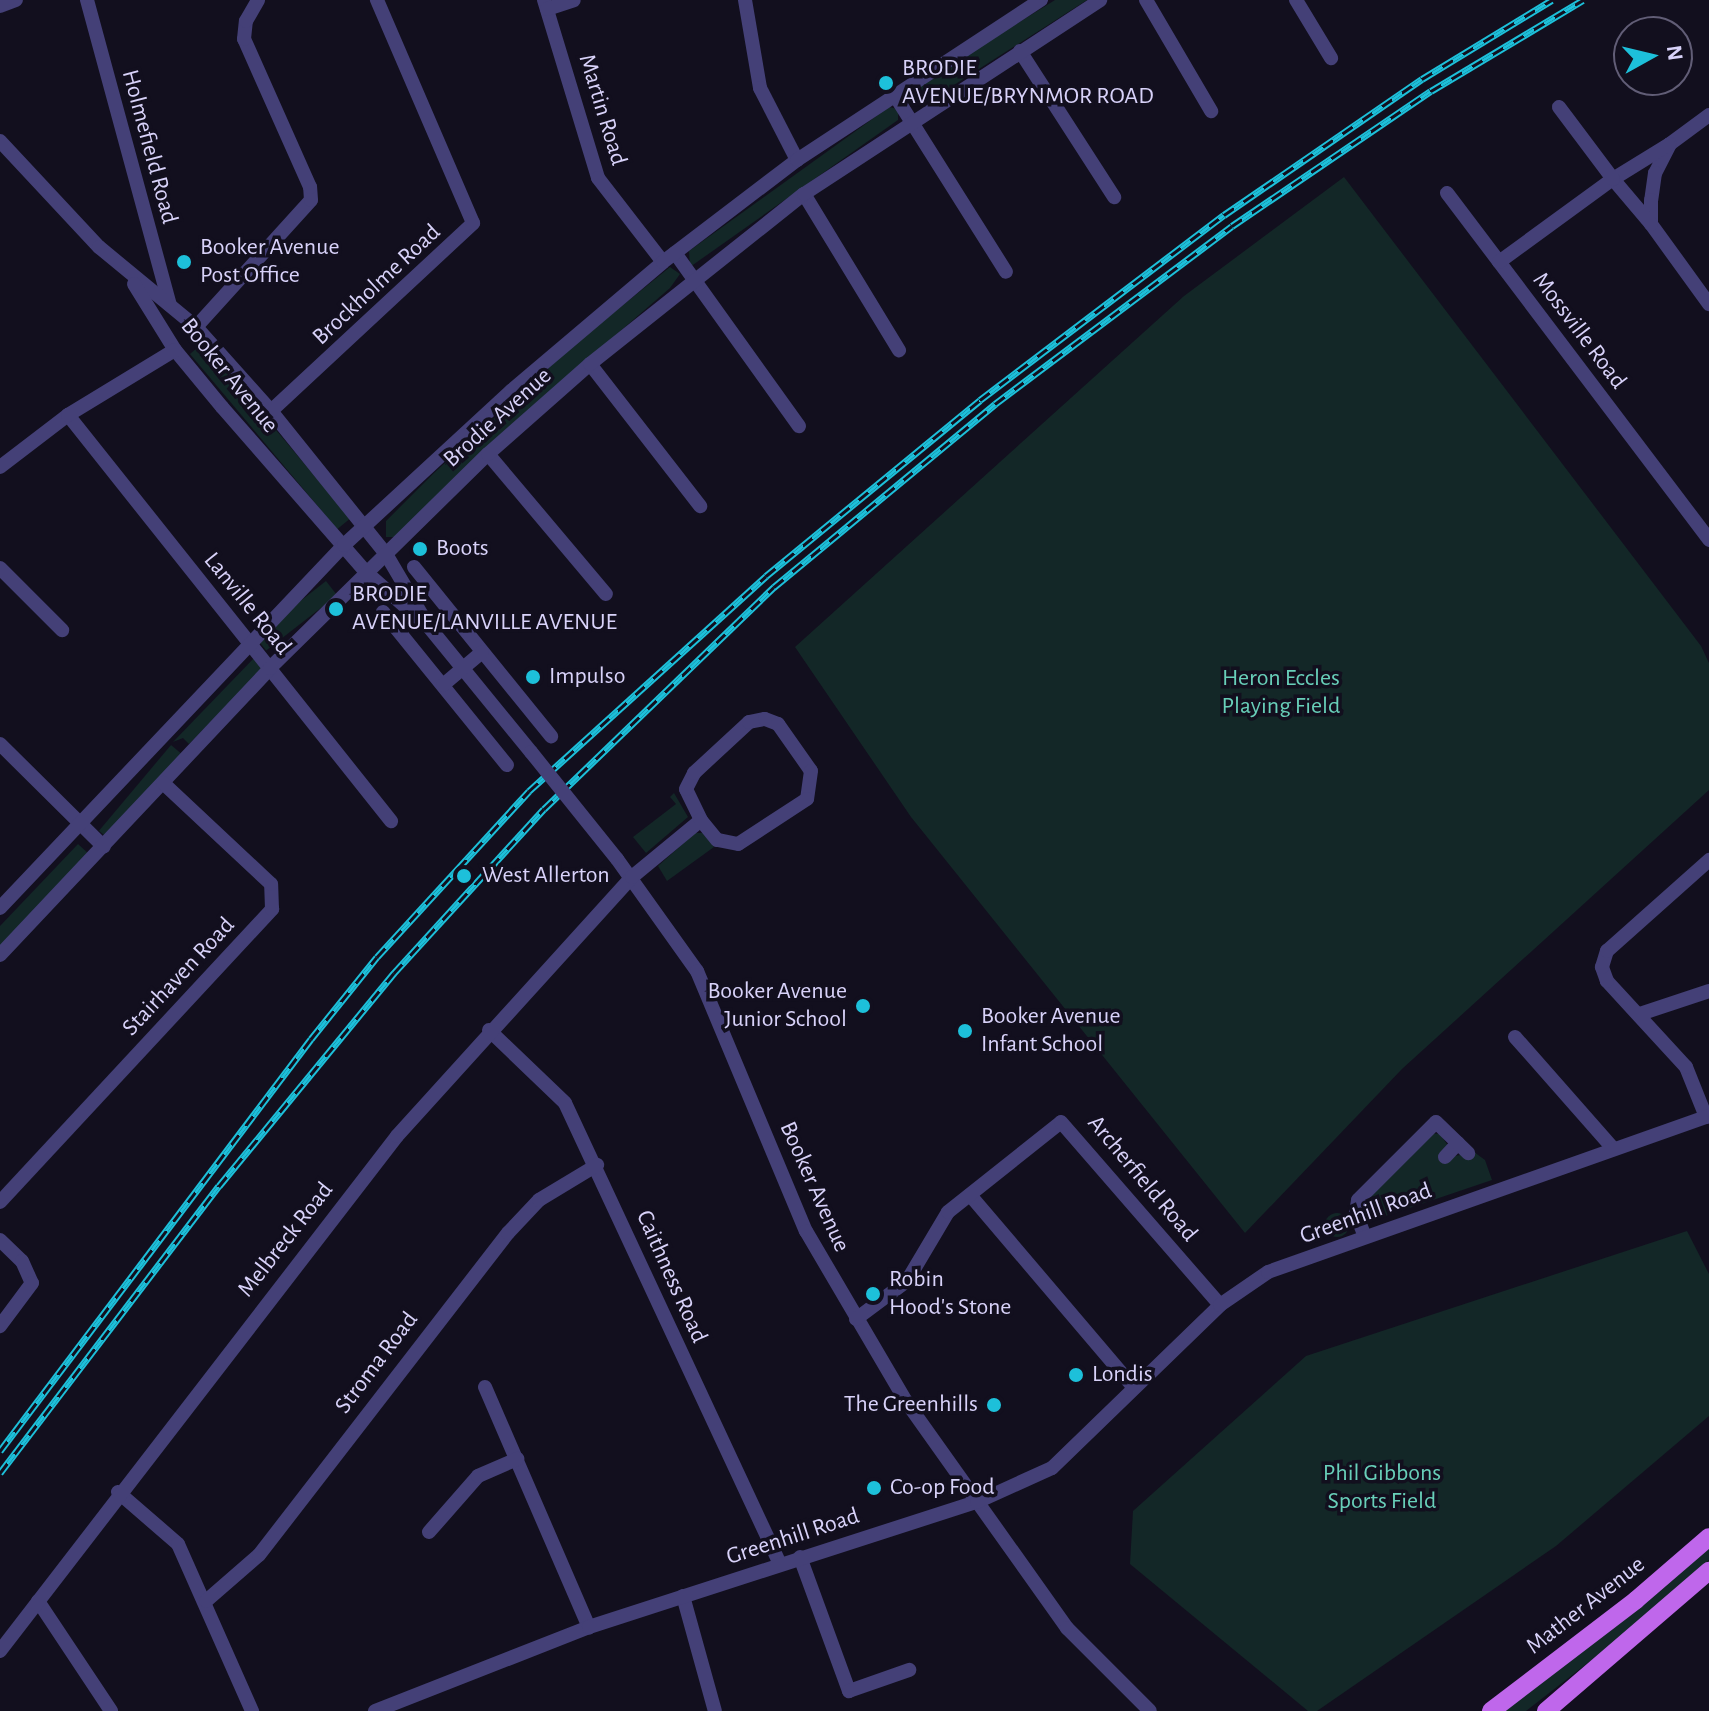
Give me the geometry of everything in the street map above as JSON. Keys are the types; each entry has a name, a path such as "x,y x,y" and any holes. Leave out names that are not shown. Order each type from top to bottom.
{"main road":[{"name":"Mather Avenue","path":"1491,1711 1636,1600 1709,1537"},
{"name":"Mather Avenue","path":"1546,1711 1709,1571"}],"street":[{"path":"0,6 16,0"},
{"name":"Holmefield Road","path":"87,0 170,305"},
{"path":"196,327 311,200 310,187 244,39 246,21 258,0"},
{"name":"Brockholme Road","path":"271,411 473,223 377,0"},
{"path":"546,5 574,0"},
{"path":"745,0 760,88 797,160"},
{"name":"Brodie Avenue","path":"0,908 344,545 366,528 511,391 669,257 797,160 1041,0"},
{"name":"Brodie Avenue","path":"0,955 270,668 488,454 590,364 804,194 1100,0"},
{"path":"1146,0 1211,111"},
{"path":"1296,0 1331,58"},
{"name":"Martin Road","path":"546,5 598,178 669,257 696,278 799,426"},
{"path":"1020,51 1114,197"},
{"path":"894,94 1006,272"},
{"path":"1559,107 1709,304"},
{"name":"Mossville Road","path":"1709,115 1670,144 1613,179 1499,262 1709,540"},
{"path":"0,141 130,276"},
{"path":"1651,224 1655,173 1670,144"},
{"path":"1447,193 1499,262"},
{"path":"804,194 899,350"},
{"name":"Booker Avenue","path":"130,276 196,327 271,411 386,554 429,627 632,877 697,971 806,1231 856,1319 977,1502 1067,1628 1150,1711"},
{"name":"Booker Avenue","path":"130,276 175,350 367,573 429,627"},
{"path":"0,467 68,415 175,350"},
{"path":"590,364 700,506"},
{"name":"Lanville Road","path":"68,415 391,821"},
{"path":"488,454 606,594"},
{"path":"0,568 62,630"},
{"path":"407,591 418,573 551,736"},
{"path":"383,612 507,765"},
{"path":"443,685 482,652"},
{"path":"757,719 778,724 811,771 807,799 738,844 717,840 701,820 686,789 694,773 745,724 757,719"},
{"path":"0,744 104,847"},
{"name":"Stairhaven Road","path":"0,1202 272,909 271,884 163,783"},
{"name":"Melbreck Road","path":"0,1651 118,1492 397,1136 489,1030 632,877 701,820"},
{"path":"1707,1116 1686,1067 1607,981 1602,967 1607,951 1709,860"},
{"path":"1640,1014 1709,991"},
{"name":"Caithness Road","path":"489,1030 565,1103 597,1165 780,1564"},
{"path":"1515,1037 1612,1147"},
{"name":"Greenhill Road","path":"375,1711 589,1627 977,1502 1052,1468 1220,1305 1268,1272 1612,1147 1707,1116"},
{"name":"Archerfield Road","path":"856,1319 907,1281 948,1212 1054,1124 1064,1122 1220,1305"},
{"path":"1365,1237 1356,1206 1369,1188 1436,1122 1463,1148 1445,1157"},
{"name":"Stroma Road","path":"206,1601 259,1555 508,1233 539,1200 597,1165"},
{"path":"970,1195 1134,1388"},
{"path":"0,1240 22,1261 32,1283 0,1326"},
{"path":"485,1387 589,1627"},
{"path":"429,1532 478,1476 517,1459"},
{"path":"118,1492 178,1544 206,1601 252,1711"},
{"path":"800,1557 849,1691 909,1670"},
{"path":"683,1596 715,1711"},
{"path":"38,1601 111,1711"}],"green space":[{"path":"1055,0 1087,0 929,101 911,102 908,91"},
{"path":"889,107 898,109 898,120 690,267 689,251"},
{"name":"Heron Eccles Playing Field","path":"1344,177 1701,646 1709,663 1709,790 1402,1069 1245,1233 911,817 795,647 1184,296"},
{"path":"670,267 680,274 670,288 492,442 395,537 386,537 386,521 434,473 575,344"},
{"path":"203,343 350,518 337,529 190,354"},
{"path":"326,581 337,595 266,651 255,636"},
{"path":"254,658 263,668 189,744 183,738 173,742"},
{"path":"171,745 184,756 112,842 99,831"},
{"path":"674,793 688,817 646,853 633,837 676,804 670,797"},
{"path":"695,833 703,833 714,847 667,881 658,866"},
{"path":"78,844 90,855 0,950 0,926"},
{"path":"1429,1133 1440,1134 1455,1156 1474,1152 1485,1160 1492,1180 1371,1221 1366,1202"},
{"path":"1337,1213 1345,1217 1349,1225 1345,1233 1337,1237 1329,1233 1325,1225 1329,1217"},
{"name":"Phil Gibbons Sports Field","path":"1687,1231 1709,1274 1709,1416 1556,1546 1317,1711 1308,1711 1130,1564 1133,1511 1306,1356"},
{"path":"1709,1539 1709,1560 1616,1641 1526,1711 1498,1711"}],"railway":[{"path":"0,1451 311,1039 377,957 529,791 766,576 980,400 1224,215 1422,79 1552,0"},
{"path":"0,1473 219,1186 394,973 544,809 774,587 995,404 1232,226 1431,91 1583,0"}],"place":[{"name":"BRODIE AVENUE/BRYNMOR ROAD","path":"886,83"},
{"name":"Booker Avenue Post Office","path":"184,262"},
{"name":"Boots","path":"420,549"},
{"name":"BRODIE AVENUE/LANVILLE AVENUE","path":"336,609"},
{"name":"Impulso","path":"533,677"},
{"name":"West Allerton","path":"464,876"},
{"name":"Booker Avenue Junior School","path":"863,1006"},
{"name":"Booker Avenue Infant School","path":"965,1031"},
{"name":"Robin Hood's Stone","path":"873,1294"},
{"name":"Londis","path":"1076,1375"},
{"name":"The Greenhills","path":"994,1405"},
{"name":"Co-op Food","path":"874,1488"}]}
